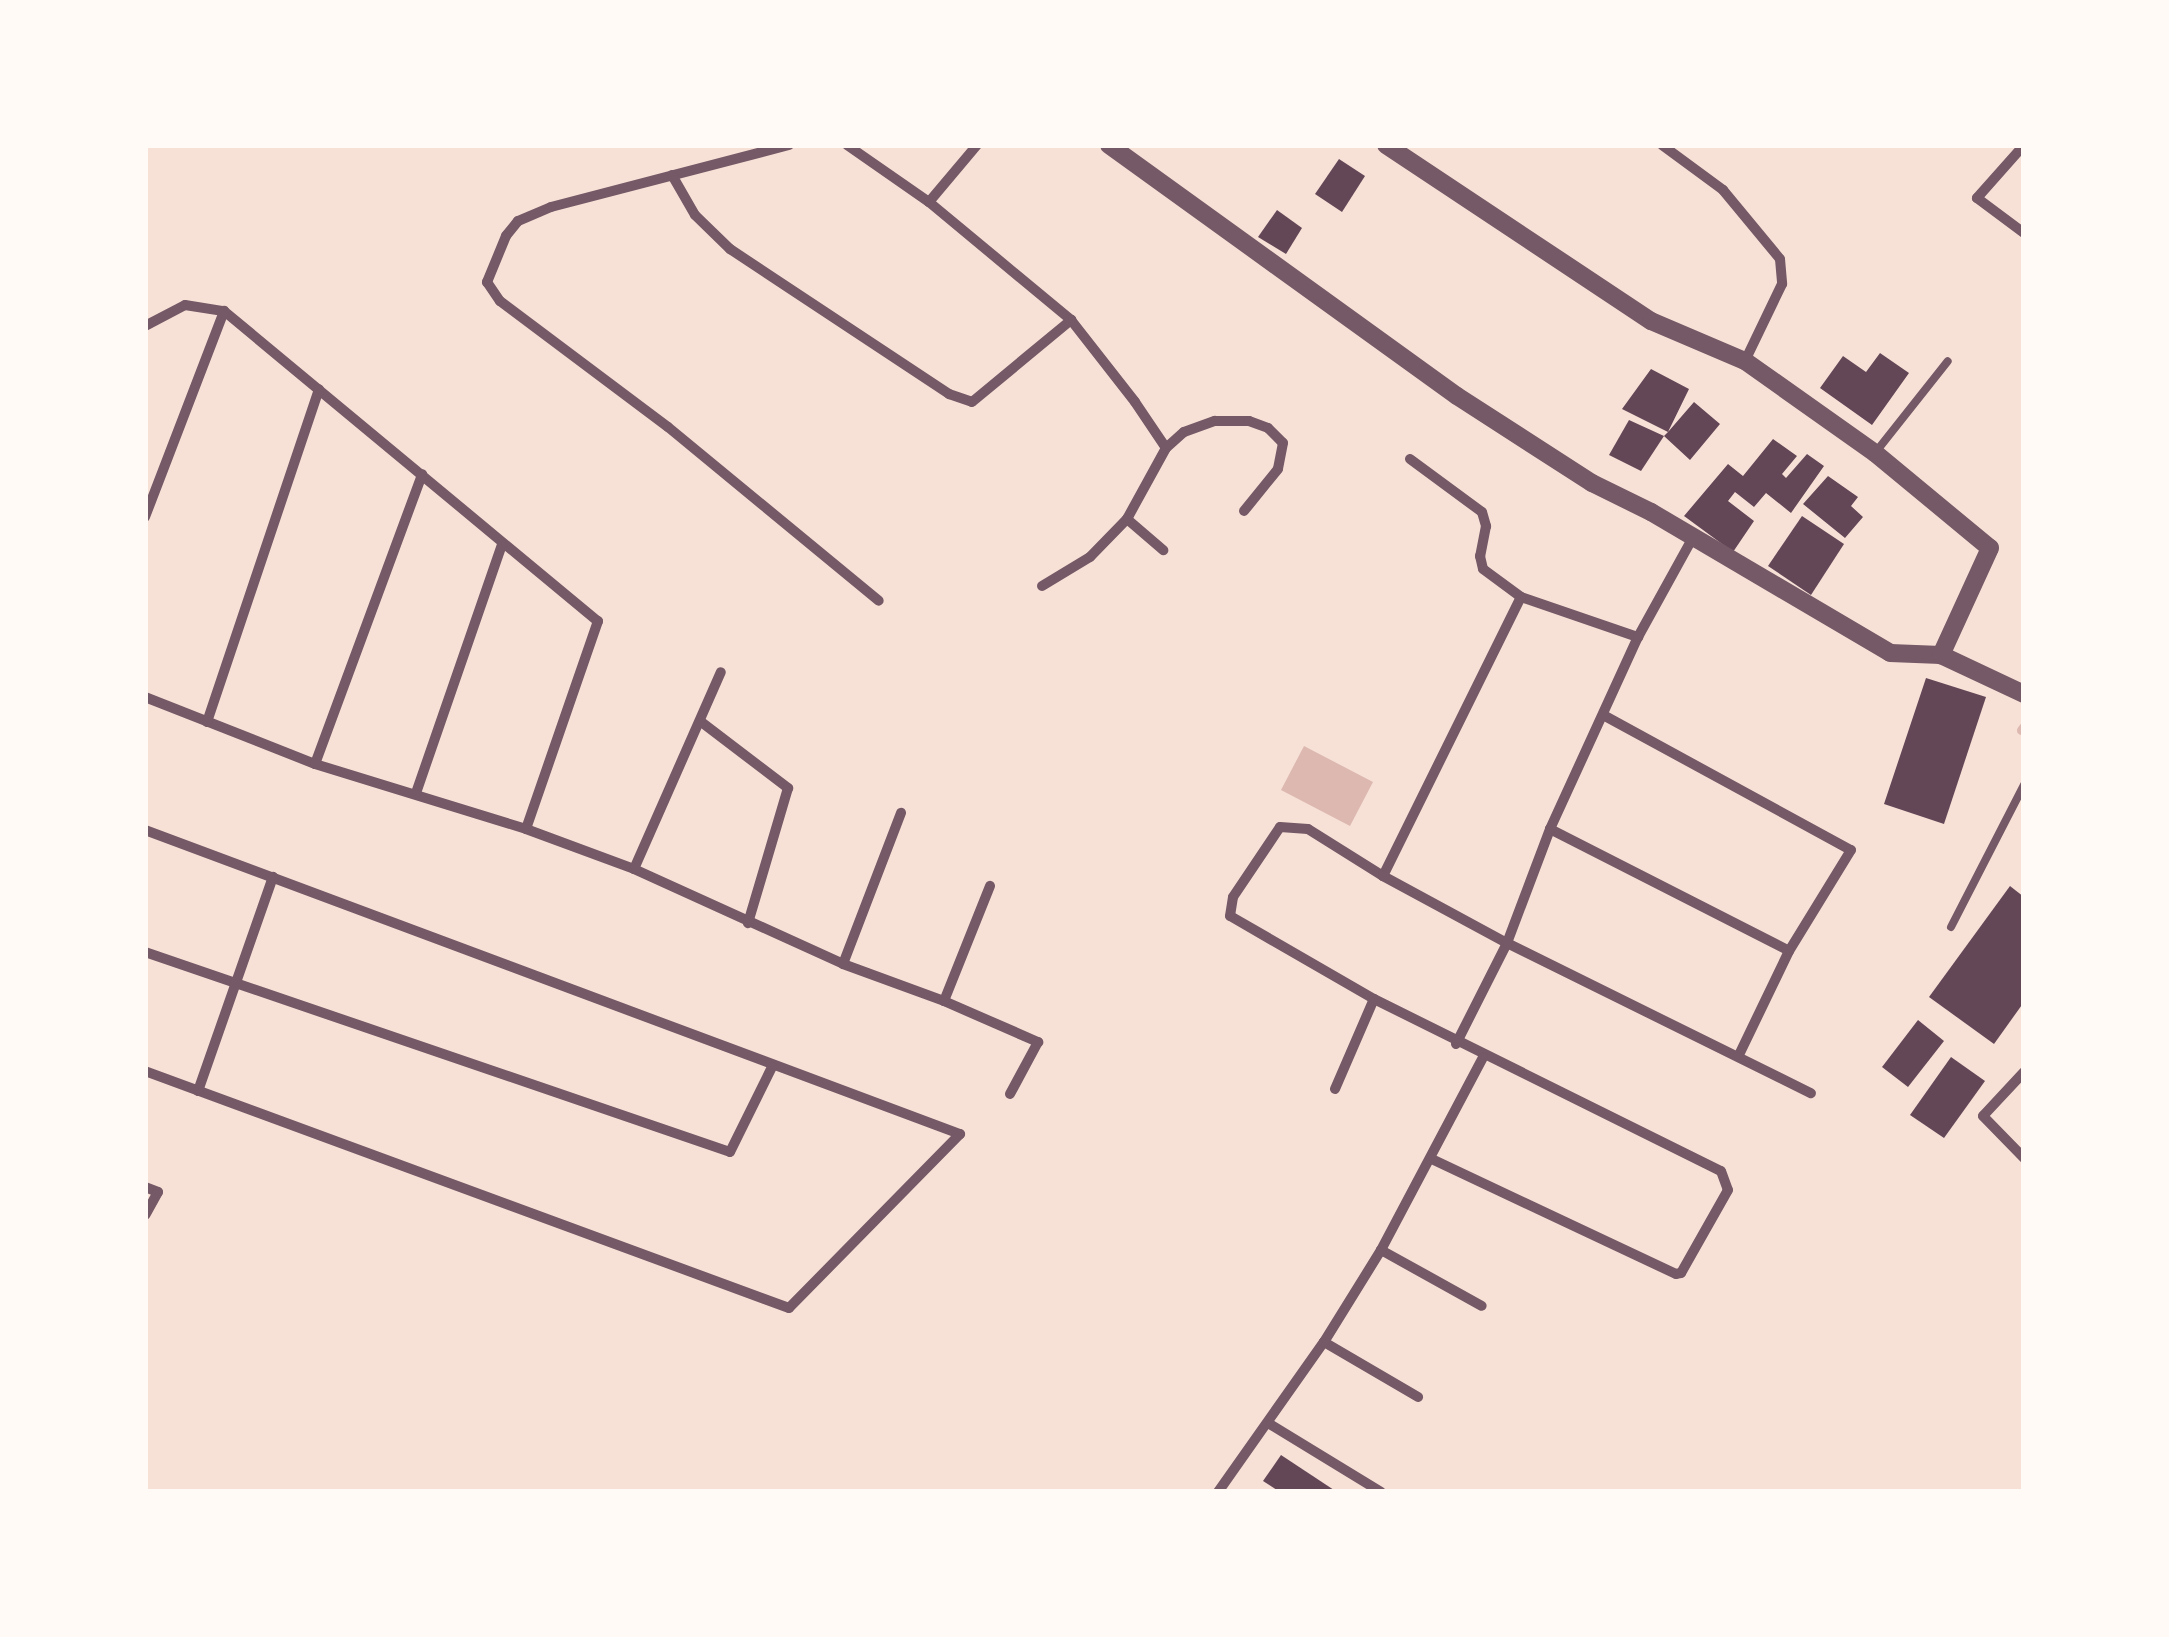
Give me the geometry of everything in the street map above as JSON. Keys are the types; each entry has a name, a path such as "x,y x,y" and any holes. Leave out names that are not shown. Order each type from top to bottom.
{"street":[{"path":"789,145 551,208 518,221 506,236 487,282 492,292 668,427 879,602"},
{"path":"847,145 929,202 1070,320 1166,448"},
{"path":"929,202 976,145"},
{"path":"1109,145 1457,396 1592,482 1890,653 1941,655 2016,690"},
{"path":"1386,145 1651,321 1745,361 1875,453 1990,548 1941,655"},
{"path":"1662,145 1723,190 1780,259 1782,284 1745,361"},
{"path":"2024,145 1978,198 2024,233"},
{"path":"672,175 695,215 730,249 949,394 972,402 1070,320"},
{"path":"145,326 185,305 224,311 598,622 526,829"},
{"path":"145,517 224,311"},
{"path":"207,722 319,390"},
{"path":"1042,586 1090,557 1127,520 1166,448 1184,432 1215,421 1249,421 1268,428 1282,443 1278,469 1244,511"},
{"path":"1410,459 1482,512 1486,526 1480,556 1483,569 1521,597 1638,637"},
{"path":"316,764 422,474"},
{"path":"1127,520 1163,550"},
{"path":"1456,1044 1507,943 1550,829 1638,637 1692,539"},
{"path":"416,793 502,544"},
{"path":"1382,876 1521,597"},
{"path":"634,868 721,672"},
{"path":"145,698 316,764 416,793 634,868 843,964 944,1001 1038,1042 1010,1094"},
{"path":"1604,716 1851,850 1788,951 1739,1055"},
{"path":"700,720 788,788 748,923"},
{"path":"843,964 901,813"},
{"path":"1432,1158 1678,1274 1728,1190 1722,1171 1456,1044 1230,916 1229,907 1280,827 1308,829 1382,876 1507,943 1812,1093"},
{"path":"1550,829 1788,951"},
{"path":"145,830 960,1134 789,1308 145,1070"},
{"path":"198,1091 273,876"},
{"path":"944,1001 990,886"},
{"path":"145,952 236,987 730,1152 772,1067"},
{"path":"1334,1089 1374,1000"},
{"path":"1218,1492 1324,1342 1381,1250 1483,1057"},
{"path":"2024,1072 1983,1116 2024,1158"},
{"path":"145,1186 158,1192 145,1216"},
{"path":"1381,1250 1482,1306"},
{"path":"1324,1342 1418,1397"},
{"path":"1268,1423 1381,1492"}],"lane":[{"path":"1875,453 1948,361"},
{"path":"1951,927 2024,785"}],"shaded area":[{"path":"1304,746 1373,782 1350,826 1281,790"}],"building":[{"path":"1339,159 1365,176 1342,212 1315,194"},
{"path":"1277,210 1302,228 1286,254 1258,237"},
{"path":"1880,353 1909,373 1872,425 1820,388 1843,356 1866,372"},
{"path":"1651,369 1689,389 1668,432 1622,409"},
{"path":"1694,402 1720,424 1690,460 1664,436"},
{"path":"1629,420 1664,436 1641,471 1609,455"},
{"path":"1773,439 1797,456 1782,474 1786,478 1807,454 1824,466 1791,513 1766,493 1754,507 1735,492 1728,501 1754,521 1733,552 1684,516 1728,464 1743,476"},
{"path":"1828,476 1858,497 1851,506 1863,517 1845,538 1803,504"},
{"path":"1802,516 1844,544 1811,595 1768,566"},
{"path":"1926,678 1986,697 1944,824 1884,804"},
{"path":"2010,886 2024,897 2024,1002 1994,1044 1929,997"},
{"path":"1918,1020 1944,1041 1908,1087 1882,1067"},
{"path":"1951,1057 1985,1081 1944,1138 1910,1115"},
{"path":"1281,1455 1337,1492 1280,1492 1263,1481"}],"waterway":[{"path":"2021,730 2024,726"}]}
